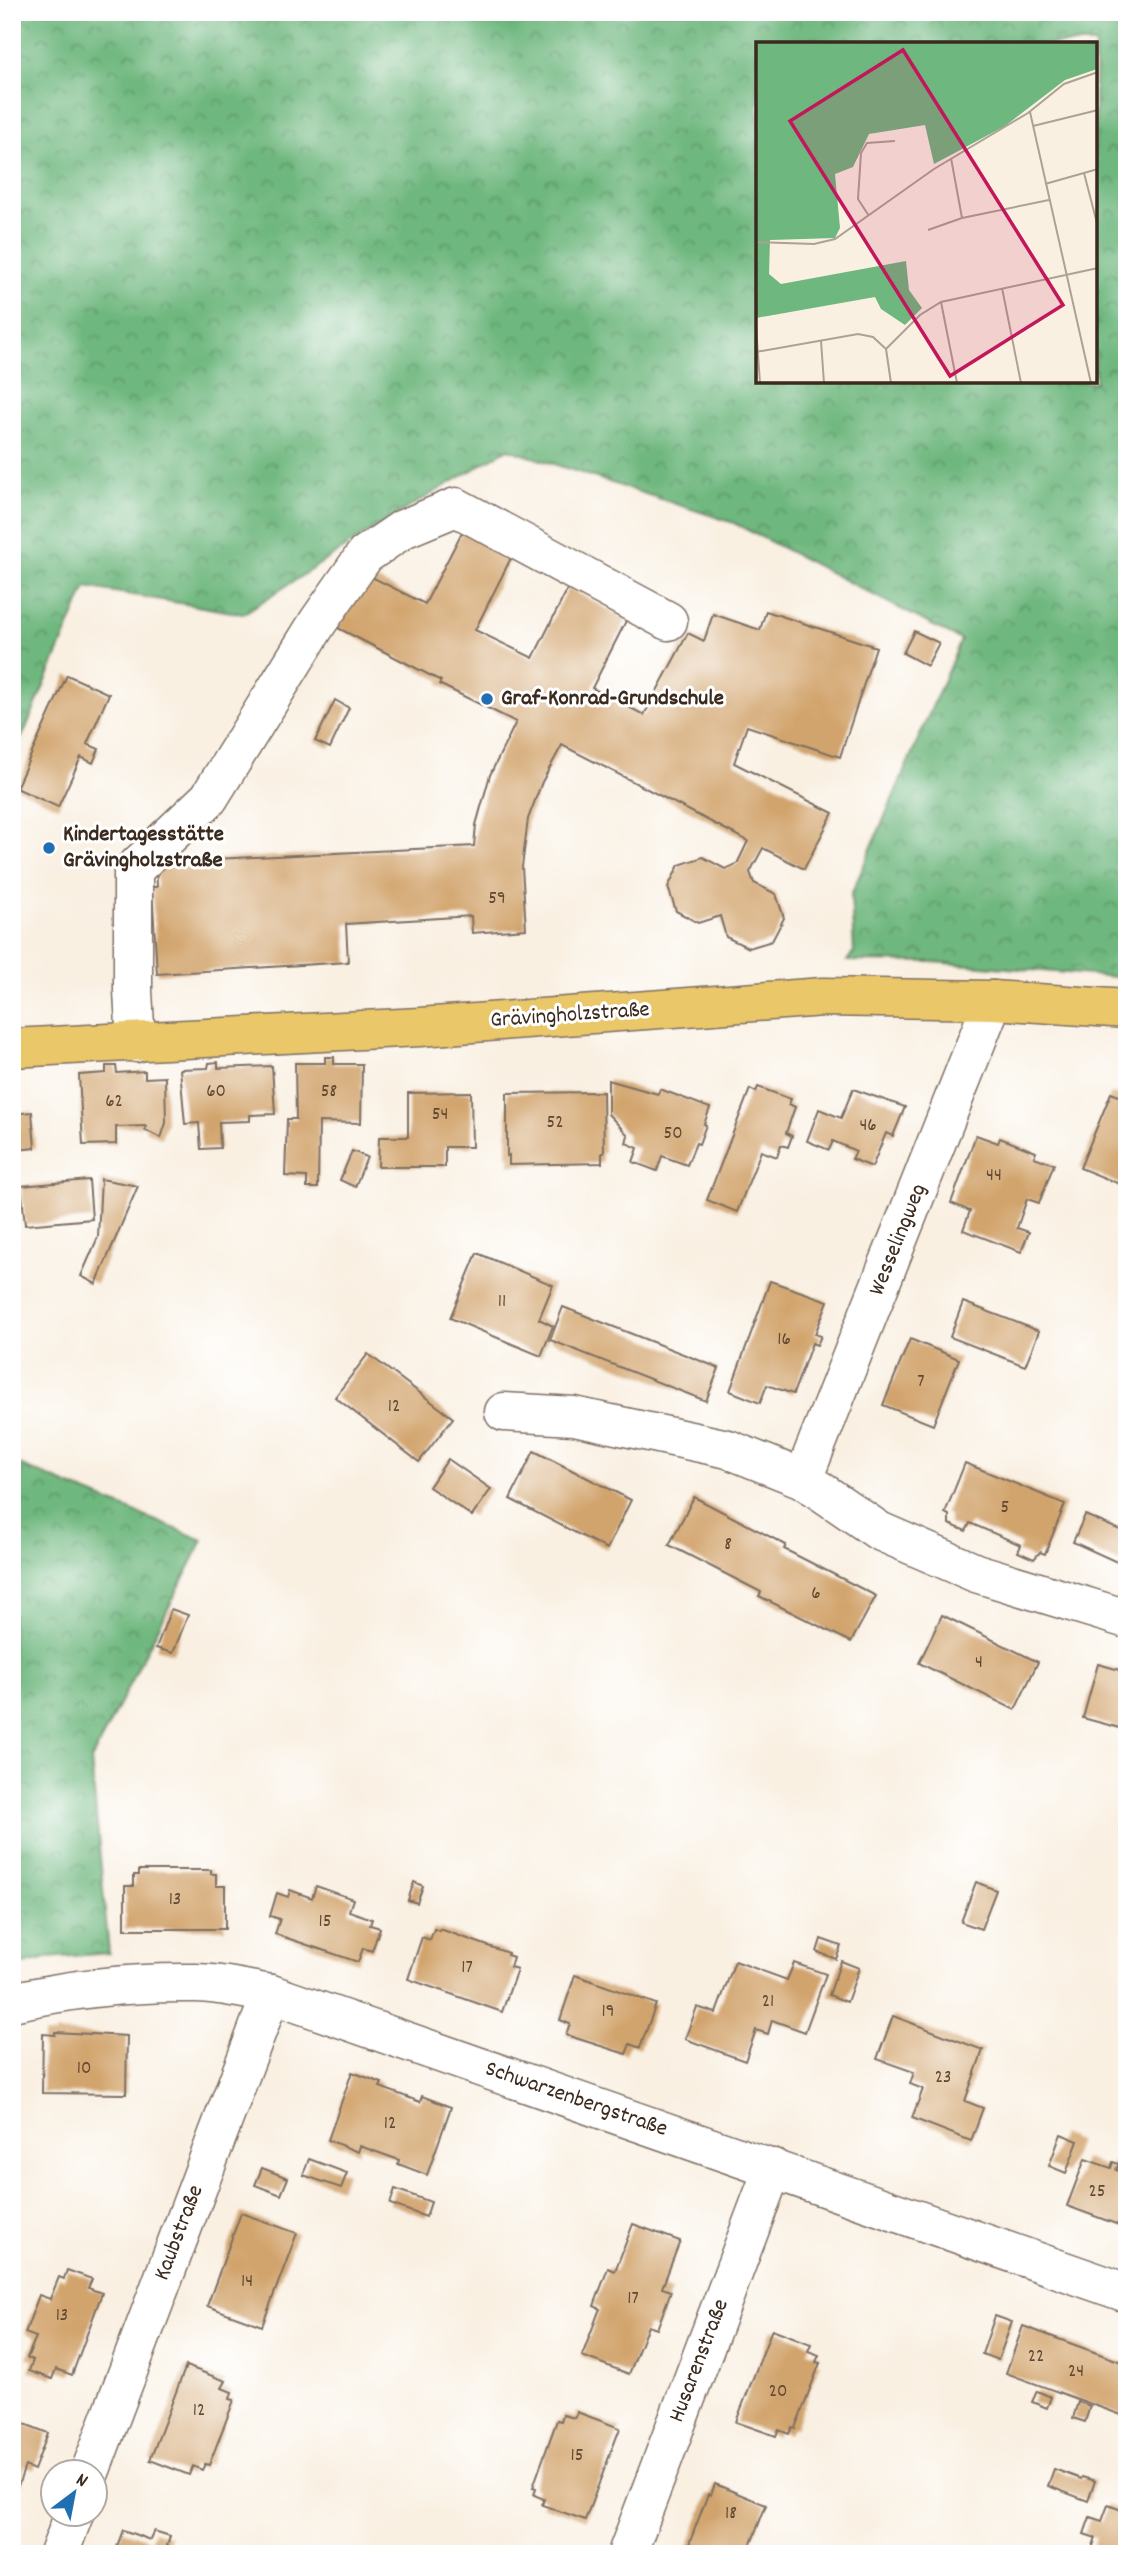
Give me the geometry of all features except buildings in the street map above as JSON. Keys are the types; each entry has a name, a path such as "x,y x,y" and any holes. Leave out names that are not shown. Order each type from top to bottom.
{"main road":[{"name":"Grävingholzstraße","path":"12,1048 420,1027 823,997 993,1000 1127,1009"}],"street":[{"path":"136,1043 133,870 209,798 318,622 365,555 403,529 456,507 668,621"},
{"name":"Wesselingweg","path":"803,1479 993,1000"},
{"path":"504,1412 574,1416 728,1448 803,1479 879,1531 964,1567 1127,1619"},
{"name":"Schwarzenbergstraße","path":"12,2002 61,1991 173,1983 198,1983 271,1994 1127,2293"},
{"name":"Kaubstraße","path":"95,2458 271,1994"},
{"name":"Husarenstraße","path":"627,2554 773,2168"},
{"path":"59,2554 69,2528"}],"green space":[{"path":"12,12 1127,12 1127,978 932,962 847,961 854,951 851,895 961,640 734,523 508,449 389,519 243,614 86,587 23,735 12,753"},
{"path":"12,1462 203,1540 91,1760 109,1953 47,1958 12,1967"}],"place":[{"name":"Graf-Konrad-Grundschule","path":"487,699"},
{"name":"Kindertagesstätte Grävingholzstraße","path":"49,848"}]}
